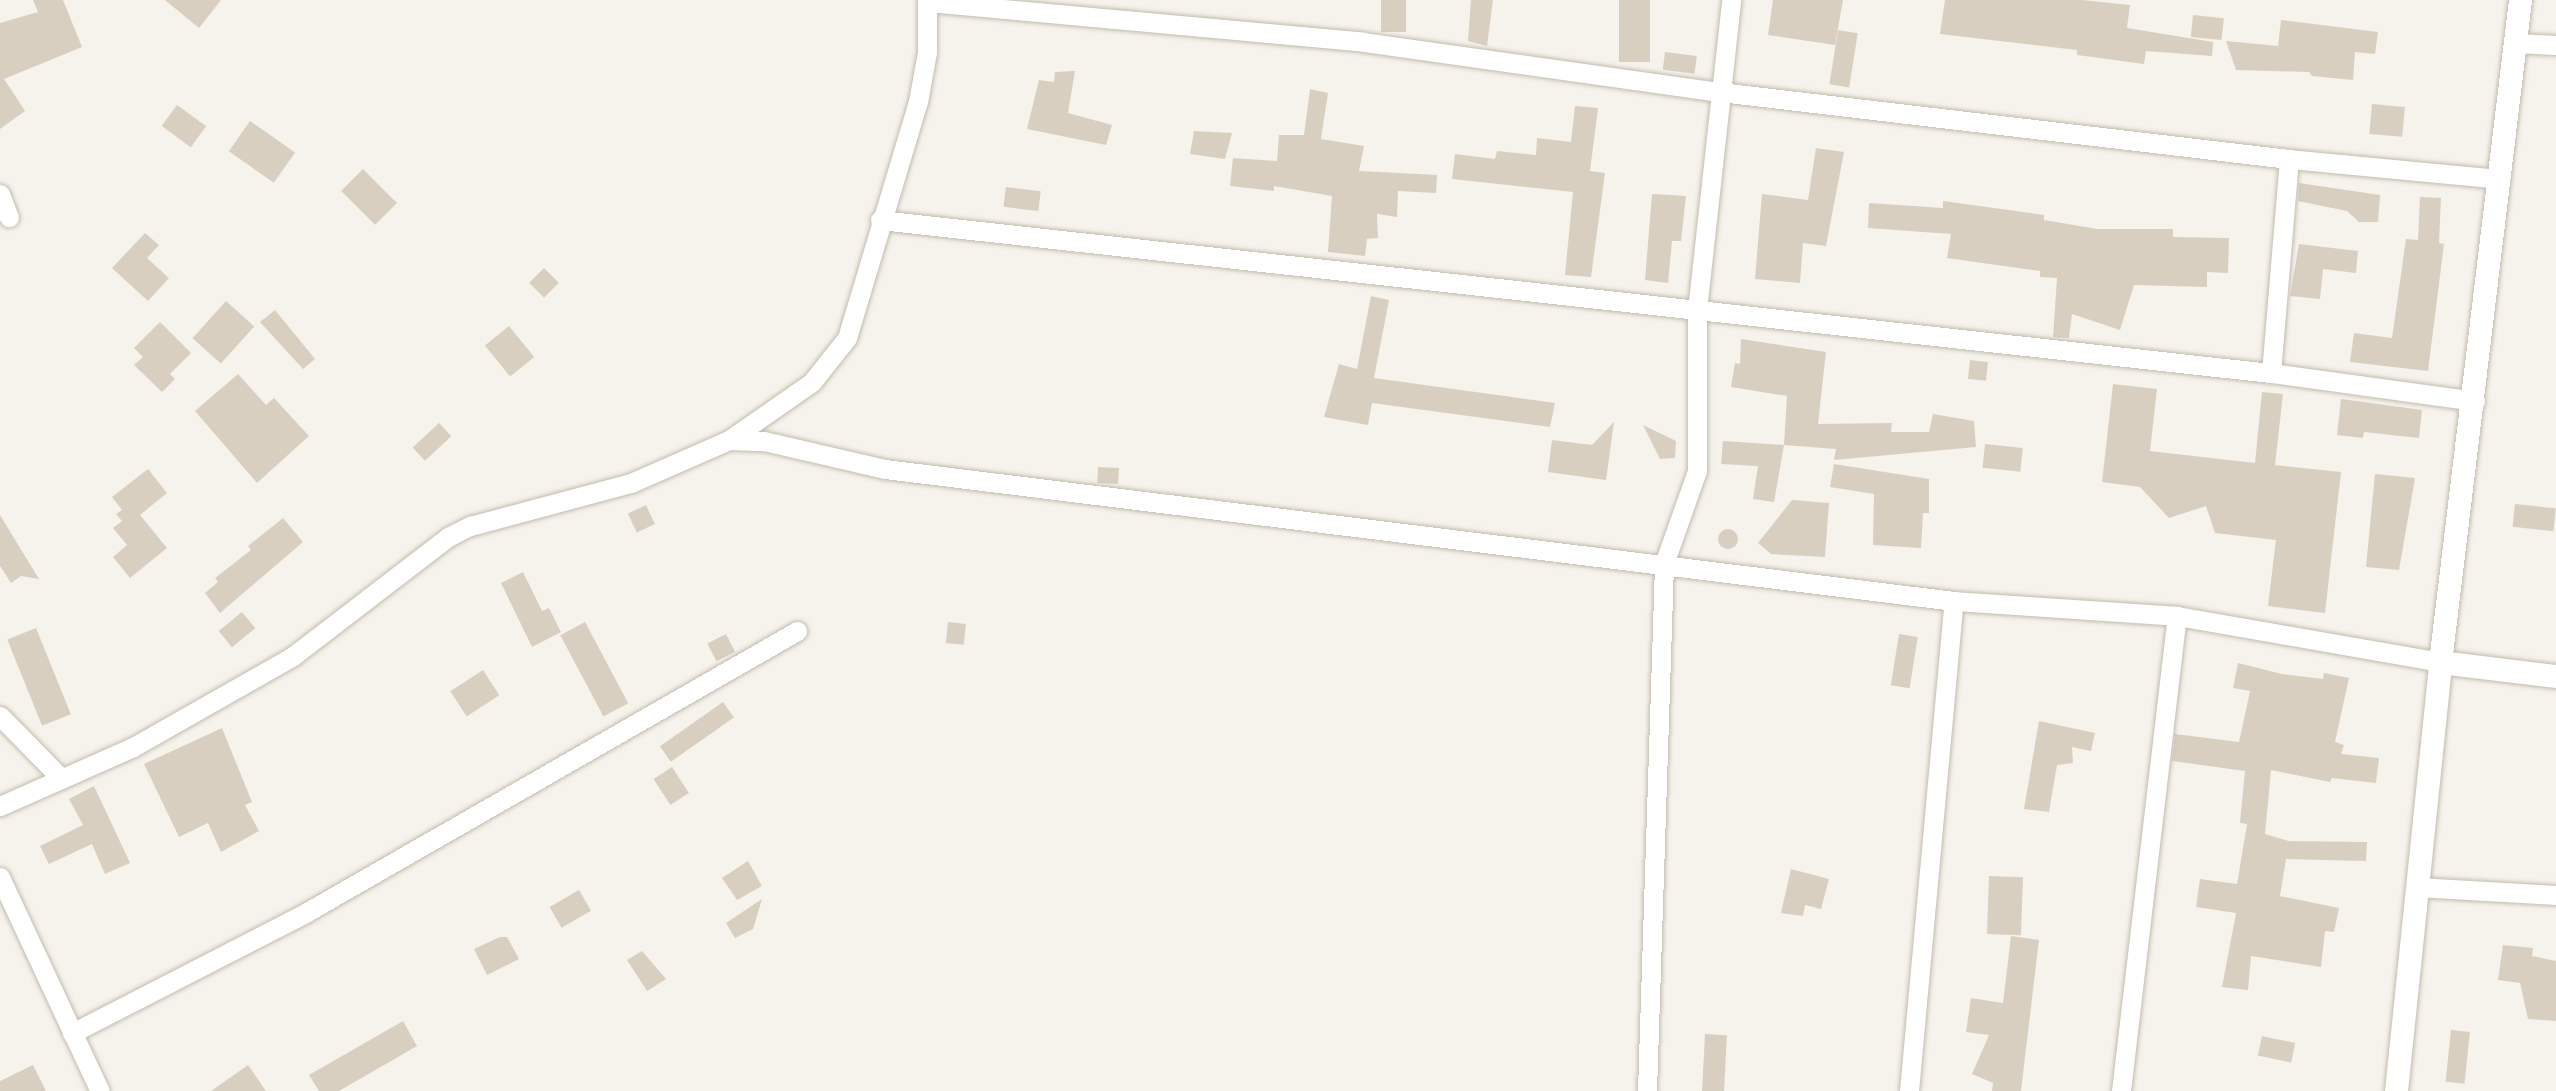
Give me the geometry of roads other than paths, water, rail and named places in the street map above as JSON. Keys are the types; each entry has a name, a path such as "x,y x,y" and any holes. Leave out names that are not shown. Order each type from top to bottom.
{"street":[{"path":"1647,1091 1664,564 1697,471 1697,310 1731,0"},
{"path":"2396,1091 2440,662 2475,401 2520,0"},
{"path":"0,806 133,747 293,656 448,537 470,526 631,483 729,440 812,382 837,354 854,321 880,220 923,77 927,1 1363,42 1720,92 2289,159 2500,179"},
{"path":"2515,43 2556,45"},
{"path":"2271,373 2289,159"},
{"path":"0,194 9,216"},
{"path":"880,220 2271,373 2475,401"},
{"path":"729,440 764,441 885,469 1954,601 2177,616 2440,662 2556,676"},
{"path":"1909,1091 1954,601"},
{"path":"2121,1091 2177,616"},
{"path":"72,1032 307,912 797,631"},
{"path":"0,716 62,779"},
{"path":"0,877 100,1091"},
{"path":"2417,887 2556,895"}]}
